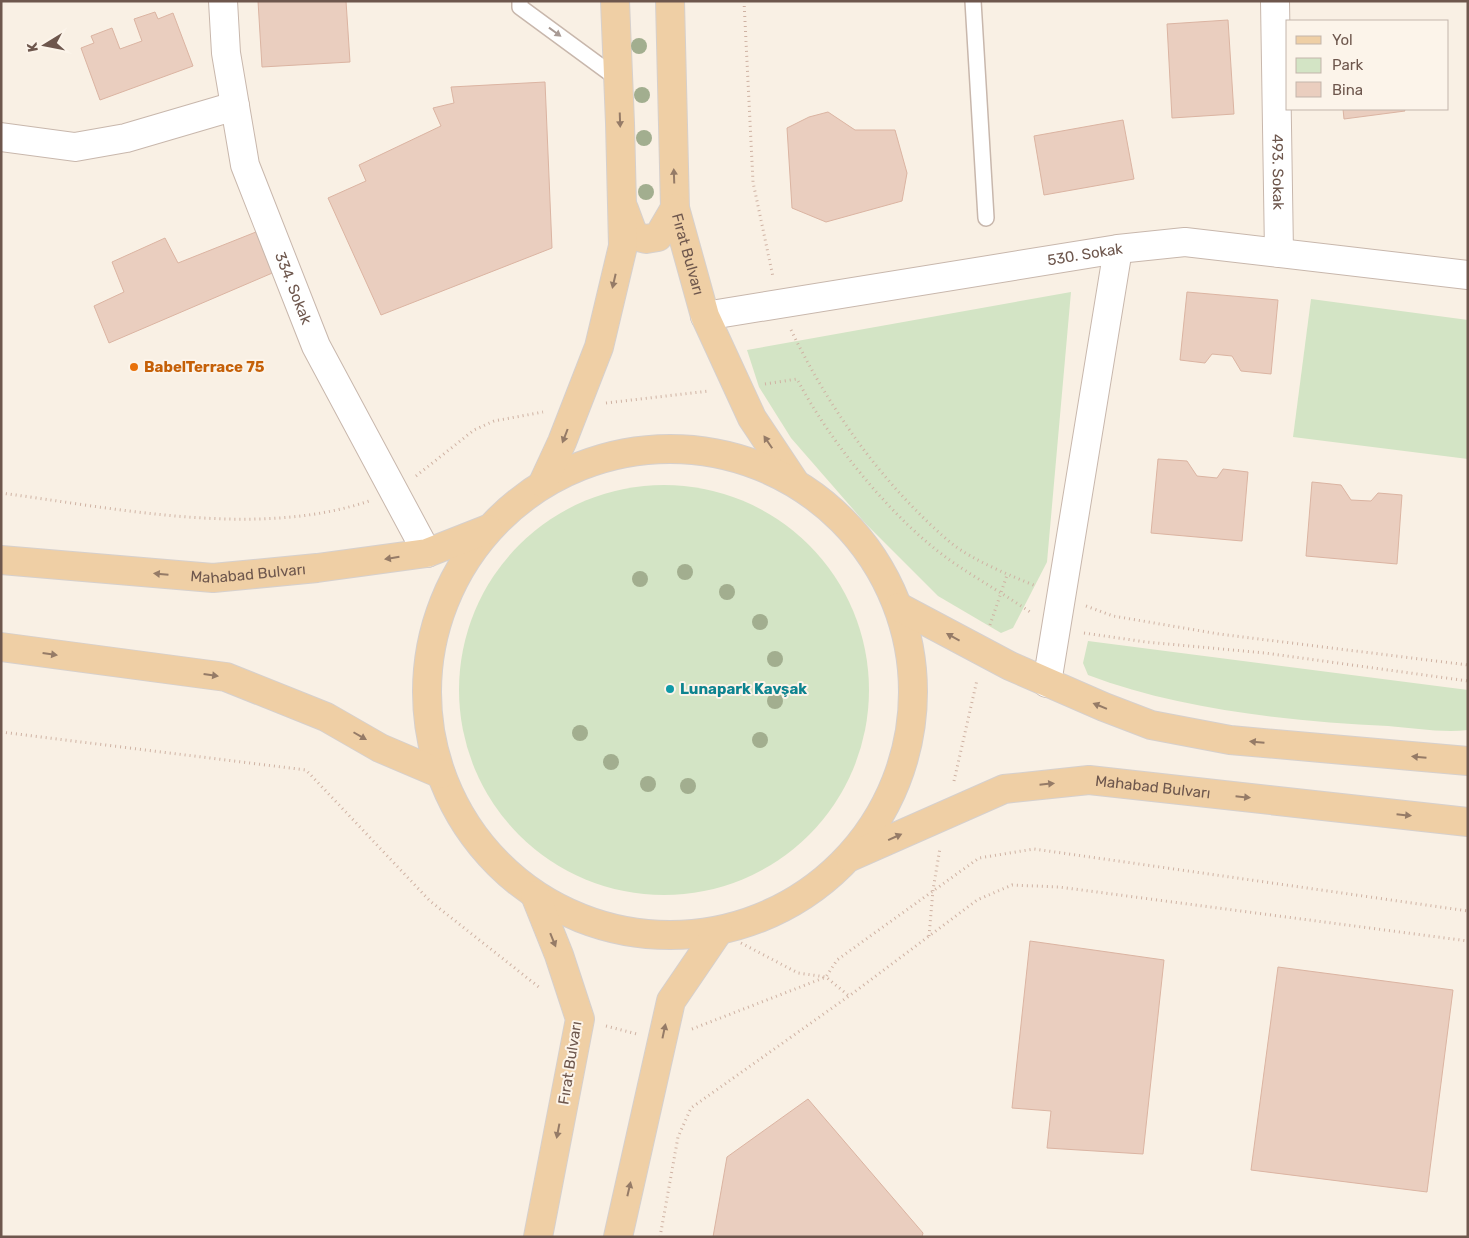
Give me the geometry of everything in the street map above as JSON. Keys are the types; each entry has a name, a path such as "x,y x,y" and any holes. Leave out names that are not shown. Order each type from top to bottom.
{"main road":[{"path":"543,483 576,407 599,347 623,246 614,1"},
{"name":"Fırat Bulvarı","path":"670,1 675,208 705,316 752,418 795,482"},
{"path":"622,202 634,236 646,239 658,237 675,208"},
{"path":"686,448 747,460 795,482 839,515 868,550 874,558 898,607 913,672 909,739 888,802 850,857 812,891 767,916 718,932 654,936 592,923 535,895 504,870 478,842 457,809 441,774 427,710 431,645 452,583 488,529 511,507 543,483 590,460 642,449 686,448"},
{"name":"Mahabad Bulvarı","path":"1,560 213,578 317,568 427,553 488,529"},
{"path":"898,607 982,653 1047,683 1151,725 1230,740 1468,761"},
{"path":"1,647 226,677 326,717 380,748 441,774"},
{"name":"Mahabad Bulvarı","path":"850,857 1004,789 1089,780 1468,822"},
{"name":"Fırat Bulvarı","path":"535,895 559,955 580,1019 538,1237"},
{"path":"618,1237 671,1001 718,932"}],"street":[{"name":"334. Sokak","path":"223,1 226,53 245,164 316,346 427,553"},
{"name":"493. Sokak","path":"1275,1 1279,253"},
{"path":"1,137 75,147 126,138 235,106"},
{"name":"530. Sokak","path":"705,316 1118,249 1185,242 1468,275"},
{"path":"1047,683 1118,249"}],"lane":[{"path":"520,1 520,7 618,79"},
{"path":"973,1 986,218"}],"path":[{"path":"744,1 753,182 779,304 812,374 848,432 906,499 952,544 1007,575 1113,616 1219,634 1468,665"},
{"path":"1,493 171,515 296,518 352,507 395,492 481,427 494,421 576,407 797,380 813,410 869,483 915,531 950,560 1057,629 1146,642 1265,653 1468,681"},
{"path":"929,937 933,890 947,814 982,653 1000,591 1007,575"},
{"path":"1,732 306,770 430,901 543,990"},
{"path":"580,1019 662,1041 826,977 837,960 979,858 1034,848 1468,911"},
{"path":"660,1237 678,1137 691,1108 849,996 877,973 929,937 977,900 1012,885 1059,887 1468,941"},
{"path":"718,932 798,973 826,977 849,996"}],"green space":[{"path":"1071,292 1047,562 1013,628 1001,633 938,596 866,524 791,438 759,387 747,350"},
{"path":"1311,299 1468,320 1468,459 1293,437"},
{"path":"664,485 704,489 742,501 778,520 809,545 834,576 853,612 865,650 869,690 865,730 853,768 834,804 809,835 778,860 742,879 704,891 664,895 624,891 586,879 550,860 519,835 494,804 475,768 463,730 459,690 463,650 475,612 494,576 519,545 550,520 586,501 624,489"},
{"path":"1088,641 1468,690 1468,730 1438,731 1274,717 1236,712 1160,697 1088,675 1083,663"}],"building":[{"path":"258,1 346,1 350,62 262,67"},
{"path":"155,12 158,19 173,13 193,66 100,100 81,48 94,43 91,36 112,28 120,49 142,41 134,19"},
{"path":"1228,20 1234,114 1172,118 1167,24"},
{"path":"545,82 552,248 381,315 328,198 366,181 359,165 441,126 433,108 454,103 451,87"},
{"path":"1343,110 1405,111 1344,119"},
{"path":"828,112 855,130 895,130 907,173 902,201 826,222 792,208 787,128 809,117"},
{"path":"1123,120 1134,179 1044,195 1034,136"},
{"path":"261,230 277,271 109,343 94,306 124,292 112,262 165,238 178,263"},
{"path":"1187,292 1278,300 1271,374 1241,371 1232,356 1212,354 1205,363 1180,360"},
{"path":"1158,459 1187,461 1197,476 1217,478 1223,469 1248,472 1242,541 1151,533"},
{"path":"1312,482 1341,485 1351,500 1371,501 1378,493 1402,495 1397,564 1306,556"},
{"path":"1030,941 1164,960 1143,1154 1047,1148 1051,1111 1012,1108"},
{"path":"1278,967 1453,990 1427,1192 1251,1170"},
{"path":"808,1099 923,1233 922,1237 713,1237 727,1157"}],"place":[{"name":"BabelTerrace 75","path":"134,367"},
{"name":"Lunapark Kavşak","path":"670,689"}]}
